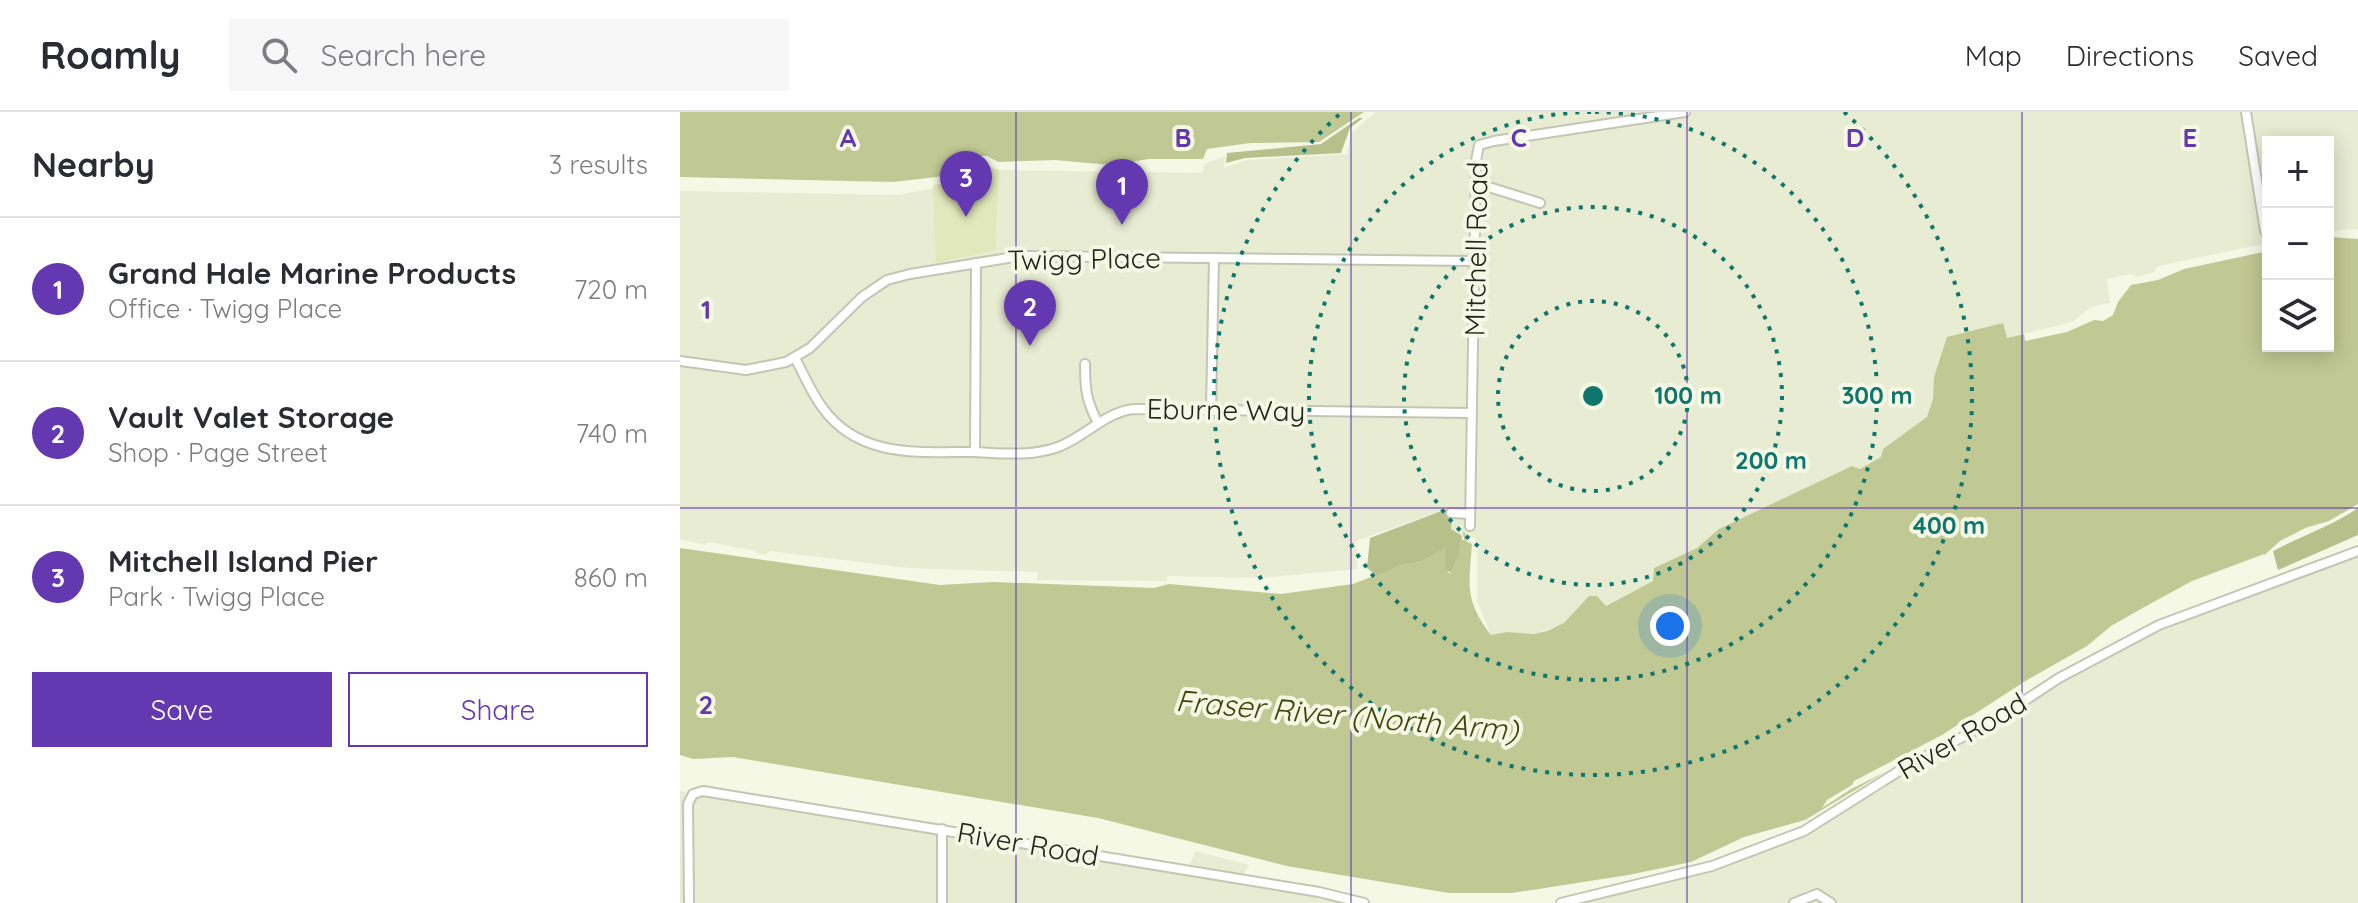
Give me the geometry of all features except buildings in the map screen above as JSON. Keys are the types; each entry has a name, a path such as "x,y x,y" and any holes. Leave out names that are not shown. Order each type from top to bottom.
{"street":[{"name":"Mitchell Road","path":"1470,526 1473,261 1479,145 1685,112"},
{"path":"2246,112 2262,212"},
{"path":"1476,183 1540,203"},
{"name":"Twigg Place","path":"680,361 746,370 767,368 795,358 816,343 853,305 878,285 910,274 1037,254 1473,261"},
{"path":"1211,409 1214,258"},
{"path":"975,452 976,263"},
{"name":"Eburne Way","path":"795,358 823,409 848,433 898,452 1041,452 1069,442 1119,412 1134,409 1471,413"},
{"path":"1085,364 1085,393 1098,423"},
{"path":"1451,513 1470,514"},
{"name":"River Road","path":"1561,903 1712,866 1804,831 1907,766 1995,720 2059,678 2159,625 2358,551"},
{"name":"River Road","path":"689,903 687,809 693,794 703,791 1319,892 1364,903"},
{"path":"942,829 942,903"},
{"path":"1794,903 1817,894 1831,903"}],"shaded area":[{"path":"1376,112 2358,112 2358,229 2334,231 2334,136 2262,136 2262,244 2158,266 2154,272 2137,277 2131,274 2107,279 2110,303 2091,307 2072,322 2007,338 2002,324 1934,377 1933,399 1927,418 1884,448 1881,457 1860,469 1852,466 1719,529 1697,548 1654,568 1653,581 1605,606 1589,596 1564,624 1534,634 1507,632 1491,635 1477,601 1477,543 1474,537 1462,536 1451,530 1451,507 1356,541 1357,569 1259,578 1168,576 1166,581 1037,580 1038,572 909,568 770,551 765,555 680,539 680,191 899,195 934,188 996,249 999,170 1203,173 1204,164 1225,156 1224,168 1247,160 1347,154 1351,133"},
{"path":"1363,118 1350,128 1341,153 1245,158 1226,163 1227,153 1321,144"},
{"path":"981,163 999,170 996,250 936,263 933,185 947,183"},
{"path":"1452,507 1451,529 1462,536 1452,573 1446,570 1446,548 1420,562 1399,566 1377,576 1367,568 1370,538"},
{"path":"2358,508 2358,535 2278,570 2273,551"},
{"path":"2358,551 2358,903 1561,903 1712,866 1804,831 2033,694 2159,625"},
{"path":"680,791 697,792 1364,903 682,903"},
{"path":"1195,851 1249,865 1241,878 1189,868"}],"water":[{"path":"680,112 1364,112 1319,142 1250,143 1207,149 1203,159 1149,159 1110,165 1055,160 998,162 987,156 977,156 945,176 893,182 680,177"},
{"name":"Fraser River (North Arm)","path":"2334,237 2358,239 2358,504 2329,521 2305,528 2280,541 2259,560 2179,596 1805,820 1744,837 1691,862 1512,893 1449,893 1287,866 1098,818 733,757 693,759 680,755 680,548 940,585 993,582 1154,588 1169,584 1281,594 1353,584 1399,566 1420,562 1446,547 1446,569 1450,574 1461,539 1472,544 1470,592 1476,612 1491,635 1507,632 1534,634 1564,623 1589,596 1597,596 1606,606 1653,581 1654,568 1697,548 1719,529 1852,466 1860,469 1881,457 1883,449 1927,417 1933,399 1934,377 1947,337 2003,323 2007,338 2024,334 2025,341 2067,332 2113,315 2118,302 2131,285 2158,280 2184,269 2262,252 2262,352 2334,352"}],"pier":[{"path":"2264,554 2266,558 2260,563 2181,599 1940,745 1851,789 1822,808 1827,800 1854,781 1942,735 2027,680 2087,646 2111,626 2192,581"}],"waterway":[{"path":"1464,533 1466,544"}],"place":[{"name":"Mitchell Island Pier","path":"966,217"},
{"name":"Grand Hale Marine Products","path":"1122,225"},
{"name":"Vault Valet Storage","path":"1030,346"}]}
